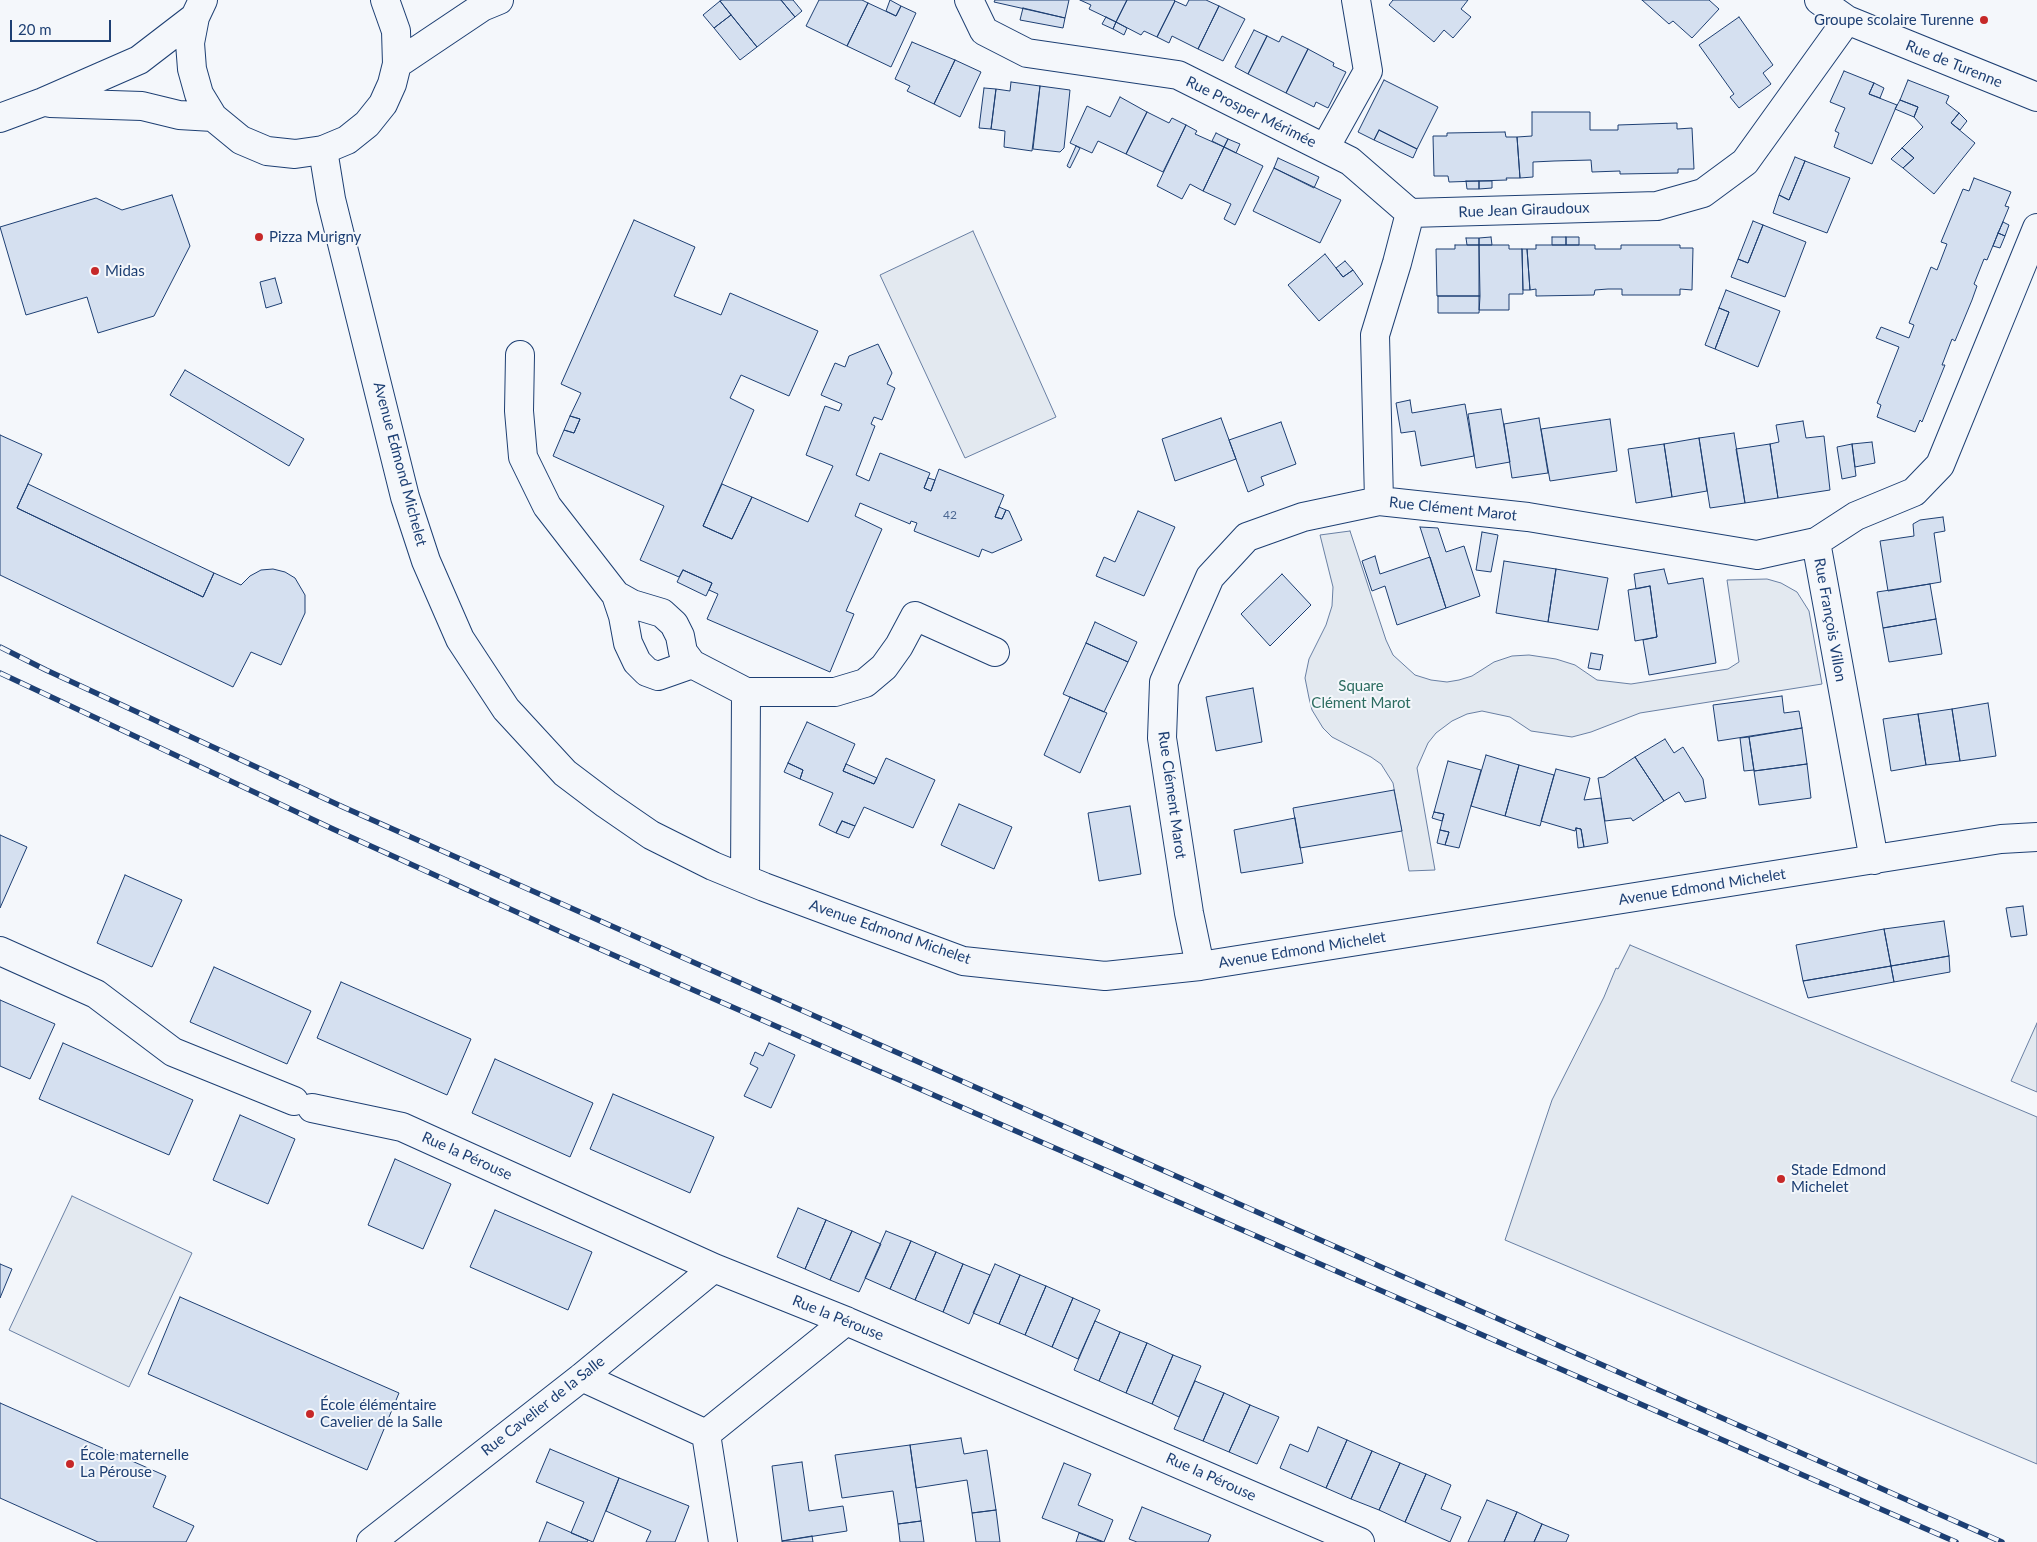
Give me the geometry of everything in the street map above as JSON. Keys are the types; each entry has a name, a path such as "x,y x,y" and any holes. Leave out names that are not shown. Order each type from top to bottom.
{"street":[{"path":"199,9 190,43 192,70 199,94 213,117 241,140 267,151 295,154 323,150 347,140 366,124 383,104 392,84 397,64 396,31 384,0"},
{"path":"397,64 482,7 499,0"},
{"path":"1325,148 1368,71 1356,0"},
{"name":"Rue de Turenne","path":"1823,1 1847,20 2037,97"},
{"name":"Rue Prosper Mérimée","path":"966,2 984,31 1026,53 1178,75 1350,160 1410,213"},
{"path":"0,118 44,102 139,60 199,9"},
{"name":"Rue Jean Giraudoux","path":"1410,213 1656,206 1703,193 1745,162 1847,20"},
{"path":"44,102 142,106 179,115 213,117"},
{"name":"Avenue Edmond Michelet","path":"323,150 331,199 406,497 426,560 460,639 506,709 565,773 650,834 746,879 963,961 1105,976 1200,966 2001,839 2037,838"},
{"path":"1379,501 1375,335 1410,213"},
{"name":"Rue François Villon","path":"1874,860 1816,542 1856,516 1914,492 1940,465 2037,228"},
{"path":"520,355 519,411 523,457 548,506 616,595 623,616 628,643 637,662 647,672 658,676 692,664"},
{"name":"Rue Clément Marot","path":"1200,966 1189,913 1162,738 1164,682 1210,577 1247,537 1303,517 1379,501 1528,517 1757,555 1816,542"},
{"path":"616,595 632,604 662,614 674,624 680,636 683,652 692,664 746,692 835,692 865,683 884,667 899,646 915,616 995,652"},
{"path":"746,692 746,879"},
{"name":"Rue la Pérouse","path":"0,951 96,994 173,1052 303,1105 402,1127 714,1268 846,1321 1360,1542"},
{"name":"Rue Cavelier de la Salle","path":"371,1542 582,1377 714,1268"},
{"path":"706,1434 846,1321"},
{"path":"582,1377 706,1434"},
{"path":"706,1434 723,1542"}],"green space":[{"path":"973,231 1056,417 965,458 880,275"},
{"name":"Square Clément Marot","path":"1350,531 1386,640 1393,655 1415,675 1447,682 1459,680 1472,676 1494,662 1512,656 1529,655 1556,659 1575,665 1597,680 1631,684 1728,669 1739,662 1727,580 1767,579 1781,583 1797,592 1809,611 1822,684 1640,713 1591,732 1572,737 1531,731 1510,717 1482,711 1467,714 1452,721 1436,733 1428,743 1417,768 1435,870 1409,871 1393,783 1381,764 1332,737 1323,728 1312,710 1305,678 1309,659 1326,625 1332,606 1333,587 1320,535"},
{"name":"Stade Edmond Michelet","path":"1630,945 2037,1117 2037,1464 1505,1240 1552,1100 1604,997 1616,968 1618,969"},
{"path":"2037,1023 2037,1092 2011,1081"},
{"path":"72,1196 192,1253 129,1387 9,1330"}],"building":[{"path":"781,0 795,17 757,47 720,1"},
{"path":"781,0 793,0 802,11 795,17"},
{"path":"819,0 862,0 868,3 847,46 806,26"},
{"path":"890,0 901,6 896,16 886,11"},
{"path":"995,0 1069,0 1065,18 994,2"},
{"path":"1080,0 1127,0 1116,22 1089,9 1091,5"},
{"path":"1127,0 1175,1 1157,37 1144,31 1141,35 1116,22"},
{"path":"1189,0 1206,0 1219,6 1198,49 1172,36 1169,43 1157,37 1175,1 1186,6"},
{"path":"1393,0 1468,0 1461,9 1471,17 1453,38 1444,30 1434,42 1389,5"},
{"path":"1642,0 1709,0 1719,9 1692,38 1673,21 1669,24"},
{"path":"720,1 731,15 714,28 703,15"},
{"path":"868,3 896,16 901,6 916,13 891,67 847,46"},
{"path":"1219,6 1245,19 1223,61 1198,49"},
{"path":"1023,8 1065,18 1063,28 1020,20"},
{"path":"731,15 757,47 740,60 714,28"},
{"path":"1106,17 1116,22 1113,29 1102,24"},
{"path":"1739,17 1773,65 1763,73 1771,84 1739,108 1730,97 1734,94 1699,45"},
{"path":"1116,22 1127,28 1124,35 1113,29"},
{"path":"1254,30 1267,36 1248,74 1235,67"},
{"path":"1267,36 1279,42 1282,36 1308,49 1286,93 1248,74"},
{"path":"912,42 955,60 934,104 907,91 910,86 895,79"},
{"path":"1308,49 1334,63 1333,66 1346,72 1328,108 1316,102 1314,107 1286,93"},
{"path":"955,60 981,72 960,117 934,104"},
{"path":"1844,71 1874,83 1869,94 1897,105 1872,164 1834,147 1839,133 1835,131 1845,108 1830,102"},
{"path":"1384,80 1438,107 1417,149 1379,130 1374,140 1358,132"},
{"path":"1908,80 1949,96 1946,103 1959,113 1951,123 1975,143 1934,194 1903,168 1914,158 1902,148 1923,127 1914,117 1918,107 1900,100"},
{"path":"1011,82 1040,86 1032,151 1004,147 1005,131 991,129 996,89 1010,91"},
{"path":"1874,83 1884,88 1880,98 1869,94"},
{"path":"1040,86 1070,90 1064,148 1060,152 1033,149"},
{"path":"984,88 996,89 991,129 979,128"},
{"path":"1120,97 1147,112 1126,154 1098,141 1092,153 1070,143 1087,106 1110,117"},
{"path":"1900,100 1918,107 1914,117 1895,109"},
{"path":"1147,112 1169,123 1172,118 1186,125 1163,172 1126,154"},
{"path":"1532,112 1590,112 1590,130 1618,130 1618,125 1677,123 1677,129 1692,128 1694,169 1678,169 1678,173 1620,174 1620,171 1592,172 1591,160 1533,162 1533,177 1520,178 1517,137 1532,136"},
{"path":"1959,113 1967,121 1960,130 1951,123"},
{"path":"1186,125 1197,131 1195,134 1224,147 1203,191 1190,184 1182,199 1157,186"},
{"path":"1379,130 1417,149 1413,158 1374,140"},
{"path":"1505,132 1506,137 1517,137 1520,178 1449,182 1448,176 1434,176 1433,136 1447,136 1447,133"},
{"path":"1216,133 1228,139 1224,147 1212,141"},
{"path":"1228,139 1240,144 1236,153 1224,147"},
{"path":"1076,146 1080,148 1070,168 1067,166"},
{"path":"1224,147 1263,166 1235,225 1224,219 1231,204 1203,191"},
{"path":"1902,148 1914,158 1903,168 1891,159"},
{"path":"1795,157 1805,161 1789,200 1779,195"},
{"path":"1278,158 1319,177 1314,188 1274,168"},
{"path":"1805,161 1850,178 1827,233 1773,213 1779,195 1789,200"},
{"path":"1274,168 1341,200 1320,243 1253,211"},
{"path":"1974,178 2011,192 2005,206 2009,207 1987,260 1984,259 1974,284 1977,286 1972,300 1955,341 1952,339 1942,365 1945,365 1922,422 1920,420 1915,432 1877,417 1881,405 1877,403 1899,347 1876,338 1881,327 1909,338 1914,325 1909,323 1931,267 1937,270 1947,244 1941,242 1963,189 1969,191"},
{"path":"1466,181 1479,181 1479,189 1467,189"},
{"path":"1479,181 1492,181 1492,188 1479,189"},
{"name":"Midas","path":"172,195 190,246 154,316 98,333 87,297 26,315 0,227 96,198 122,210"},
{"path":"634,220 695,247 674,296 721,315 730,293 818,331 789,396 741,375 730,398 754,410 703,526 732,539 752,497 808,522 833,466 806,455 825,406 839,411 842,404 821,395 835,363 845,367 849,356 878,344 892,373 887,384 895,388 882,420 874,417 871,424 875,426 856,475 869,481 880,453 930,473 924,488 931,491 939,469 1004,495 995,517 1002,519 1006,510 1009,511 1022,540 992,553 982,549 979,557 914,531 917,523 911,521 910,524 860,503 855,516 882,529 846,611 854,614 830,672 707,619 718,594 709,590 712,583 683,570 679,577 640,560 664,506 553,456 564,430 574,433 580,419 570,416 581,393 561,384"},
{"path":"1753,221 1763,225 1748,263 1738,259"},
{"path":"2003,222 2009,225 2005,236 1998,233"},
{"path":"1763,225 1806,242 1785,297 1731,277 1738,259 1748,263"},
{"path":"1998,233 2005,236 2000,248 1993,246"},
{"path":"1491,237 1492,245 1479,245 1479,238"},
{"path":"1552,237 1566,237 1566,245 1552,245"},
{"path":"1566,237 1579,237 1579,245 1566,245"},
{"path":"1466,238 1479,238 1479,245 1467,245"},
{"path":"1455,245 1479,245 1480,296 1437,296 1436,249 1455,249"},
{"path":"1479,245 1509,245 1509,249 1522,249 1523,294 1509,294 1509,310 1479,310"},
{"path":"1536,245 1595,245 1595,249 1621,249 1621,245 1680,245 1680,248 1693,248 1692,290 1680,289 1680,295 1622,295 1622,289 1608,289 1595,290 1594,295 1536,296 1536,289 1530,290 1527,249 1536,249"},
{"path":"1522,249 1527,249 1530,290 1523,290"},
{"path":"1325,254 1343,277 1353,270 1363,284 1319,321 1288,285"},
{"path":"1345,261 1353,270 1343,277 1336,268"},
{"path":"275,278 282,303 266,308 260,282"},
{"path":"1726,290 1780,311 1758,367 1715,349 1729,312 1719,308"},
{"path":"1438,296 1480,296 1479,313 1438,313"},
{"path":"1719,308 1729,312 1715,349 1705,345"},
{"path":"185,370 304,439 289,466 170,395"},
{"path":"1410,400 1412,413 1465,404 1474,456 1421,466 1415,431 1401,433 1396,403"},
{"path":"1501,409 1510,462 1476,468 1468,414"},
{"path":"570,416 580,419 574,433 564,430"},
{"path":"1221,418 1236,459 1175,481 1162,439"},
{"path":"1539,418 1548,473 1512,478 1504,424"},
{"path":"1610,419 1617,471 1550,481 1541,429"},
{"path":"1803,421 1806,438 1824,436 1830,490 1778,498 1770,444 1779,442 1776,425"},
{"path":"1281,422 1296,464 1261,477 1264,485 1248,492 1229,440"},
{"path":"1734,433 1745,503 1710,508 1699,438"},
{"path":"0,435 42,454 17,508 203,597 214,573 241,585 250,576 261,570 273,569 285,572 295,578 305,595 305,613 281,665 251,652 233,687 0,575"},
{"path":"1699,438 1707,491 1672,497 1664,444"},
{"path":"1872,442 1875,463 1855,467 1852,444"},
{"path":"1664,444 1672,497 1636,503 1628,449"},
{"path":"1770,444 1778,498 1745,503 1736,449"},
{"path":"1852,444 1856,476 1842,479 1837,447"},
{"path":"928,478 935,480 931,491 924,488"},
{"path":"28,484 214,573 203,597 17,508"},
{"path":"722,484 752,497 732,539 703,526"},
{"path":"999,507 1006,510 1002,519 995,517"},
{"path":"1138,511 1175,527 1144,596 1096,576 1104,557 1115,562"},
{"path":"1943,517 1945,531 1934,533 1941,582 1888,591 1880,541 1914,536 1913,524 1920,520"},
{"path":"1420,527 1438,528 1446,552 1464,546 1480,596 1446,608"},
{"path":"1482,532 1498,535 1491,572 1476,570"},
{"path":"1375,556 1380,574 1430,557 1446,608 1397,625 1385,586 1372,591 1362,561"},
{"path":"1504,561 1556,569 1548,622 1496,613"},
{"path":"1556,569 1608,578 1598,630 1548,622"},
{"path":"1664,569 1668,584 1703,578 1716,663 1649,675 1643,640 1657,637 1650,586 1636,589 1634,574"},
{"path":"683,570 712,583 706,596 677,582"},
{"path":"1282,574 1311,605 1270,646 1241,614"},
{"path":"1930,584 1936,619 1883,628 1877,592"},
{"path":"1650,586 1657,637 1635,641 1628,590"},
{"path":"1936,619 1942,654 1889,662 1883,628"},
{"path":"1095,622 1137,642 1128,662 1086,643"},
{"path":"1086,643 1128,662 1104,712 1063,694"},
{"path":"1591,653 1603,655 1600,670 1588,668"},
{"path":"1253,688 1262,742 1216,751 1206,697"},
{"path":"1782,696 1784,713 1799,711 1802,728 1718,741 1713,705"},
{"path":"1070,697 1107,713 1080,773 1044,755"},
{"path":"1988,703 1996,756 1960,761 1952,709"},
{"path":"1952,709 1960,761 1926,765 1918,714"},
{"path":"1918,714 1926,765 1891,771 1883,719"},
{"path":"807,722 855,744 843,771 874,784 886,758 935,780 913,828 864,807 855,826 842,821 836,833 819,825 833,793 800,779 803,770 788,763"},
{"path":"1802,728 1807,764 1754,771 1749,737"},
{"path":"1749,737 1754,770 1744,771 1740,738"},
{"path":"1665,739 1674,753 1683,747 1703,779 1706,798 1685,802 1679,792 1664,801 1635,757"},
{"path":"1486,755 1519,765 1505,816 1471,806"},
{"path":"1635,757 1664,801 1633,821 1631,818 1605,821 1598,778 1604,777"},
{"path":"1448,761 1481,770 1459,848 1445,845 1449,832 1440,830 1444,814 1434,812"},
{"path":"788,763 803,770 800,779 784,772"},
{"path":"846,764 877,778 874,784 843,771"},
{"path":"1807,764 1811,798 1759,805 1754,771"},
{"path":"1519,765 1554,775 1540,826 1505,816"},
{"path":"1556,769 1590,778 1584,800 1601,798 1608,843 1584,847 1581,829 1576,828 1575,831 1541,821"},
{"path":"1394,790 1402,831 1300,848 1293,808"},
{"path":"959,804 1012,827 994,869 941,845"},
{"path":"1130,806 1141,874 1099,881 1088,813"},
{"path":"1434,812 1444,814 1442,821 1432,818"},
{"path":"1295,818 1303,863 1241,873 1234,830"},
{"path":"842,821 855,826 849,838 836,833"},
{"path":"1576,828 1581,829 1584,847 1578,848"},
{"path":"1440,830 1449,832 1445,845 1437,843"},
{"path":"0,835 27,847 0,908"},
{"path":"125,875 182,900 152,967 97,943"},
{"path":"2023,906 2027,935 2011,937 2006,908"},
{"path":"1944,921 1949,956 1891,966 1884,929"},
{"path":"1884,929 1891,966 1803,981 1796,945"},
{"path":"1949,956 1950,972 1894,982 1891,966"},
{"path":"1891,966 1894,982 1808,998 1803,981"},
{"path":"214,967 311,1011 287,1064 190,1022"},
{"path":"341,982 471,1039 447,1095 317,1038"},
{"path":"0,1000 55,1024 30,1079 0,1066"},
{"path":"63,1043 193,1100 169,1155 39,1099"},
{"path":"769,1043 795,1055 771,1108 744,1096 758,1068 750,1064 755,1052 763,1056"},
{"path":"495,1059 593,1103 570,1157 472,1113"},
{"path":"613,1094 714,1137 690,1193 590,1149"},
{"path":"240,1115 295,1139 268,1204 213,1180"},
{"path":"395,1159 451,1184 423,1249 368,1225"},
{"path":"798,1208 826,1220 805,1269 777,1257"},
{"path":"495,1210 592,1252 568,1310 470,1267"},
{"path":"826,1220 852,1231 830,1280 805,1269"},
{"path":"852,1231 881,1244 859,1292 830,1280"},
{"path":"886,1231 911,1241 890,1289 865,1278"},
{"path":"911,1241 936,1252 915,1300 890,1289"},
{"path":"936,1252 963,1264 943,1312 915,1300"},
{"path":"0,1264 12,1269 0,1298"},
{"path":"963,1264 990,1275 969,1324 943,1312"},
{"path":"995,1264 1020,1275 999,1324 973,1313"},
{"path":"1020,1275 1046,1286 1025,1335 999,1324"},
{"path":"1046,1286 1073,1298 1052,1347 1025,1335"},
{"path":"180,1297 399,1393 367,1470 148,1374"},
{"path":"1073,1298 1100,1310 1078,1359 1052,1347"},
{"path":"1095,1321 1120,1332 1099,1381 1074,1370"},
{"path":"1120,1332 1147,1343 1126,1393 1099,1381"},
{"path":"1147,1343 1173,1355 1152,1404 1126,1393"},
{"path":"1173,1355 1201,1366 1179,1417 1152,1404"},
{"path":"1195,1381 1224,1393 1203,1441 1174,1429"},
{"path":"1224,1393 1250,1405 1229,1452 1203,1441"},
{"name":"École maternelle La Pérouse","path":"0,1403 166,1476 153,1507 194,1526 186,1542 98,1542 0,1498"},
{"path":"1250,1405 1279,1417 1257,1464 1229,1452"},
{"path":"1318,1427 1347,1440 1326,1488 1280,1468 1290,1444 1308,1452"},
{"path":"961,1438 964,1454 987,1450 996,1510 972,1513 967,1480 916,1488 910,1445"},
{"path":"1347,1440 1372,1451 1351,1499 1326,1488"},
{"path":"910,1445 921,1521 898,1524 893,1491 842,1498 835,1455"},
{"path":"550,1449 619,1478 593,1542 571,1533 584,1502 536,1482"},
{"path":"1372,1451 1400,1463 1379,1510 1351,1499"},
{"path":"802,1462 809,1511 843,1506 847,1531 782,1541 772,1466"},
{"path":"1064,1463 1091,1474 1078,1505 1113,1520 1104,1542 1042,1518"},
{"path":"1400,1463 1426,1474 1405,1522 1379,1510"},
{"path":"1426,1474 1451,1485 1441,1509 1461,1517 1450,1542 1405,1522"},
{"path":"619,1478 689,1506 675,1542 646,1542 651,1531 606,1511"},
{"path":"1487,1500 1517,1512 1504,1542 1468,1542"},
{"path":"1142,1507 1211,1535 1208,1542 1137,1542 1129,1539"},
{"path":"996,1510 1000,1542 976,1542 972,1513"},
{"path":"1517,1512 1542,1524 1534,1542 1504,1542"},
{"path":"921,1521 924,1542 900,1542 898,1524"},
{"path":"547,1522 588,1540 587,1542 539,1542"},
{"path":"1542,1524 1569,1535 1566,1542 1534,1542"},
{"path":"1079,1533 1102,1542 1076,1542"},
{"path":"812,1536 813,1542 782,1542 782,1541"}],"railway":[{"path":"0,647 343,807 2002,1542"},
{"path":"0,673 333,829 563,933 1956,1542"}],"place":[{"name":"Groupe scolaire Turenne","path":"1984,20"},
{"name":"Pizza Murigny","path":"259,237"},
{"name":"Midas","path":"95,271"},
{"name":"Stade Edmond Michelet","path":"1781,1179"},
{"name":"École élémentaire Cavelier de la Salle","path":"310,1414"},
{"name":"École maternelle La Pérouse","path":"70,1464"}]}
